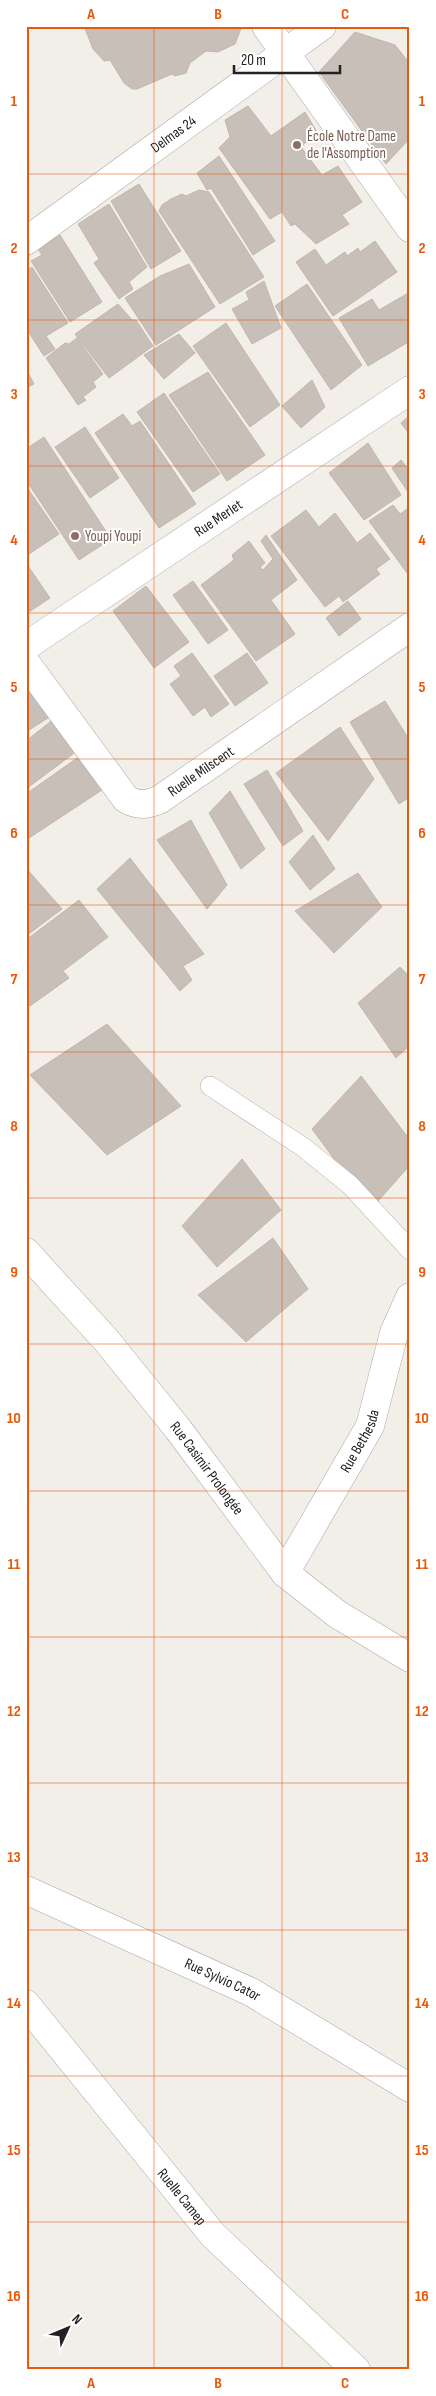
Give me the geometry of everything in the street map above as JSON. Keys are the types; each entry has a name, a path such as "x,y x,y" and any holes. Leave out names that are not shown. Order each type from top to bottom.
{"street":[{"path":"266,26 284,54 410,228"},
{"name":"Delmas 24","path":"26,241 322,26"},
{"name":"Rue Merlet","path":"26,646 410,390"},
{"name":"Ruelle Milscent","path":"26,663 126,798 136,804 148,804 159,800 410,627"},
{"name":"Rue Casimir Prolongée","path":"26,1252 106,1340 178,1429 285,1573 337,1614 410,1658"},
{"name":"Rue Bethesda","path":"285,1573 370,1426 394,1332 410,1298"},
{"name":"Rue Sylvio Cator","path":"26,1890 251,1992 410,2088"},
{"name":"Ruelle Camep","path":"26,2004 213,2235 356,2370"}],"lane":[{"path":"210,1086 303,1147 350,1185 410,1250"}],"building":[{"path":"84,26 242,26 235,44 218,52 206,51 190,63 186,73 175,76 172,74 137,89 132,89 124,83 110,60 104,61 93,49"},
{"path":"355,32 395,45 410,64 410,138 386,164 319,72"},
{"path":"248,106 271,136 305,112 317,132 301,147 322,175 338,166 362,202 342,215 349,224 316,244 295,224 291,226 282,212 270,219 219,148 230,137 225,120"},
{"path":"219,156 275,241 253,255 211,188 207,190 197,173"},
{"path":"139,184 181,251 151,269 111,201"},
{"path":"199,190 209,192 264,277 220,304 159,211 162,205 171,199 182,194 186,196"},
{"path":"109,204 147,267 129,282 133,289 119,299 94,263 99,259 78,224"},
{"path":"60,235 102,302 70,322 31,261 42,255 38,249"},
{"path":"375,241 397,272 333,316 296,262 315,249 326,265 345,252 347,256 358,248 360,252"},
{"path":"189,264 215,307 156,345 125,298 160,276"},
{"path":"32,267 68,323 46,336 55,349 44,356 26,328 26,271"},
{"path":"264,281 281,328 252,344 232,309 249,300 246,292"},
{"path":"307,284 362,365 331,390 275,306"},
{"path":"410,292 410,341 368,366 339,318 372,299 379,310"},
{"path":"118,304 132,320 136,320 153,346 109,378 75,334"},
{"path":"226,323 280,405 250,427 193,346"},
{"path":"179,334 195,353 164,379 144,355"},
{"path":"77,338 103,374 93,382 96,387 83,397 86,400 78,405 46,358 65,343 69,344"},
{"path":"26,369 34,384 26,388"},
{"path":"208,372 265,455 227,481 169,395"},
{"path":"312,380 325,407 301,428 282,406"},
{"path":"164,393 220,474 193,492 137,412"},
{"path":"123,414 132,426 140,421 196,504 159,528 95,433"},
{"path":"410,415 410,435 401,423"},
{"path":"85,427 119,478 90,498 55,447"},
{"path":"44,437 111,539 79,560 26,480 26,449"},
{"path":"368,443 401,495 364,520 329,473"},
{"path":"401,460 410,471 410,495 392,468"},
{"path":"26,486 59,534 26,556"},
{"path":"393,505 400,514 410,507 410,577 369,521"},
{"path":"306,510 319,527 335,513 357,543 370,533 390,559 376,569 380,574 343,602 339,596 325,607 271,536"},
{"path":"266,535 297,580 271,600 295,634 256,661 201,585 234,560 232,555 249,541 265,563 260,567 263,570 273,559 261,541"},
{"path":"26,563 50,598 26,614"},
{"path":"193,581 228,630 208,644 173,595"},
{"path":"146,586 189,642 154,668 113,611"},
{"path":"348,601 361,619 339,636 326,618"},
{"path":"192,653 229,704 211,717 205,707 193,716 170,684 181,676 174,666"},
{"path":"247,653 268,683 235,706 214,676"},
{"path":"26,681 51,716 26,732"},
{"path":"385,701 410,741 410,797 399,804 350,722"},
{"path":"55,718 81,748 26,789 26,741"},
{"path":"340,727 374,779 328,841 276,773"},
{"path":"80,756 102,790 29,838 26,834 26,811 28,809 26,794"},
{"path":"267,770 303,831 283,846 244,784"},
{"path":"230,791 265,849 241,869 209,813"},
{"path":"191,820 227,885 207,909 157,840"},
{"path":"313,835 335,869 310,890 289,862"},
{"path":"130,858 204,954 183,966 192,980 180,991 97,889"},
{"path":"26,868 62,909 26,936"},
{"path":"358,873 382,907 334,953 295,911"},
{"path":"79,900 108,937 63,971 69,978 30,1006 26,1001 26,940"},
{"path":"400,967 410,977 410,1045 396,1058 358,1003"},
{"path":"107,1024 181,1106 107,1155 30,1075"},
{"path":"361,1076 410,1140 410,1165 371,1209 312,1129"},
{"path":"242,1159 281,1210 217,1267 182,1226"},
{"path":"273,1238 308,1289 246,1342 198,1295"}],"place":[{"name":"École Notre Dame de l'Assomption","path":"297,145"},
{"name":"Youpi Youpi","path":"75,536"}]}
